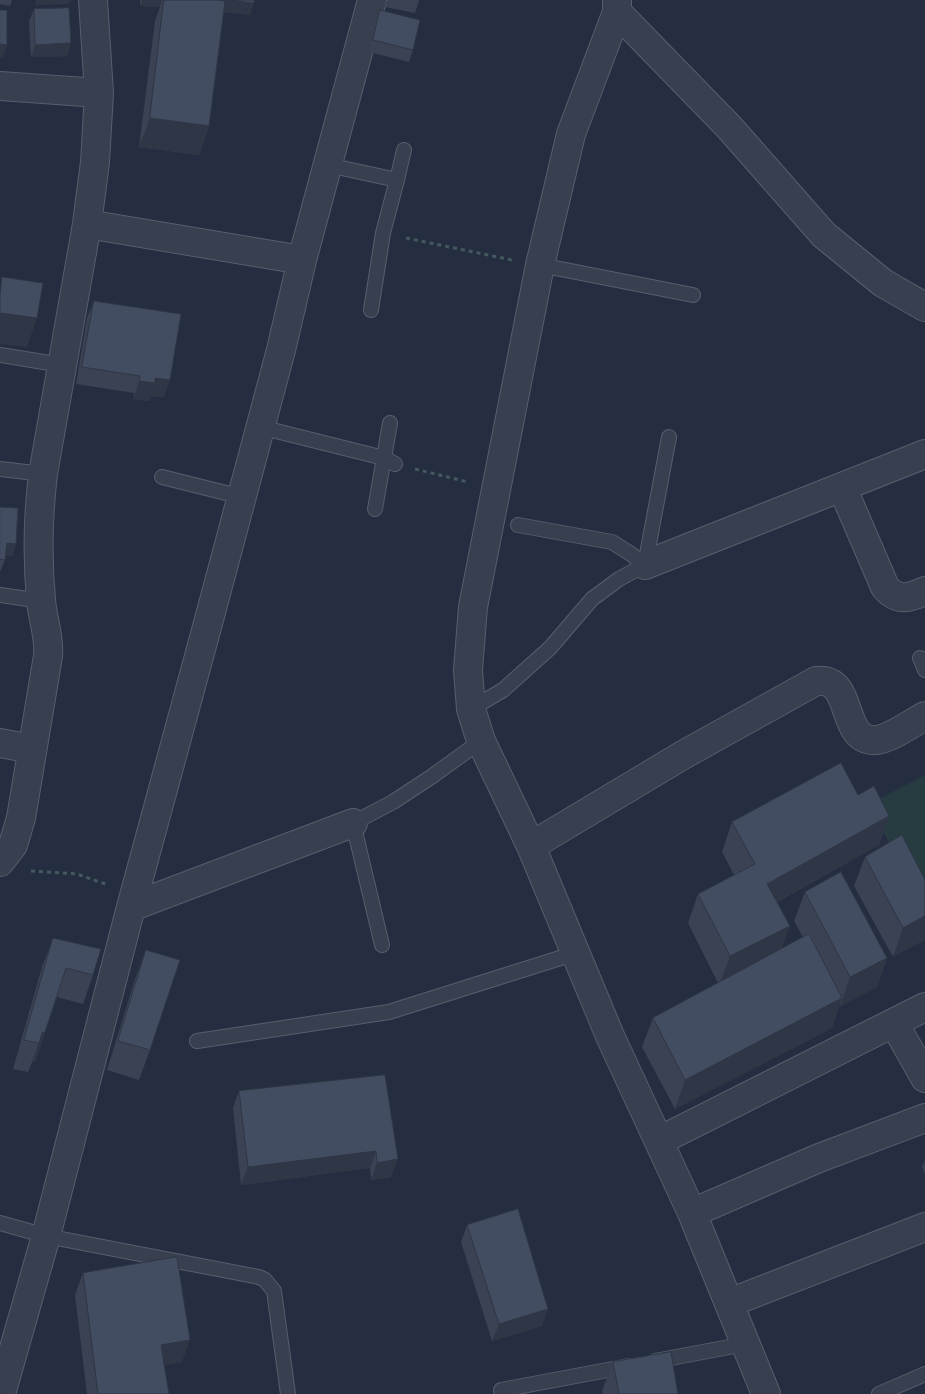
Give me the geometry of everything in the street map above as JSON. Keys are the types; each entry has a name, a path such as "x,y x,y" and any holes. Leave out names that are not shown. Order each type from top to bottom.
{"street":[{"path":"0,862 13,845 21,818 49,647 41,601 38,540 43,474 87,224 95,162 99,93 93,0"},
{"path":"1,1394 46,1236 123,898 242,497 302,260 372,0"},
{"path":"766,1394 692,1213 610,1036 531,846 481,741 471,708 468,670 473,607 540,265 571,134 617,6 729,126 824,235 883,283 925,307"},
{"path":"0,86 99,93"},
{"path":"87,224 302,260"},
{"path":"645,565 925,454"},
{"path":"842,487 885,587 891,594 900,597 909,597 925,591"},
{"path":"531,846 683,755 816,681 824,680 834,684 856,733 865,739 876,740 885,737 925,716"},
{"path":"0,742 32,749"},
{"path":"123,898 353,823"},
{"path":"659,1141 925,1007"},
{"path":"894,1023 925,1078"},
{"path":"692,1213 819,1158 925,1118"},
{"path":"729,1303 925,1227"}],"lane":[{"path":"371,310 383,234 404,150"},
{"path":"328,165 397,180"},
{"path":"540,265 693,296"},
{"path":"0,355 62,365"},
{"path":"375,509 390,461 390,424"},
{"path":"260,427 390,461"},
{"path":"645,565 669,438"},
{"path":"0,469 43,474"},
{"path":"162,477 242,497"},
{"path":"518,525 612,542 645,565"},
{"path":"471,708 503,690 550,648 592,599 619,579 645,565"},
{"path":"0,596 41,601"},
{"path":"382,945 353,823 393,802 481,741"},
{"path":"197,1041 389,1012 576,952"},
{"path":"0,1223 46,1236 259,1277 266,1280 274,1291 288,1394"},
{"path":"502,1394 501,1390 746,1344"},
{"path":"879,1394 925,1374"}],"path":[{"path":"383,234 540,265"},
{"path":"390,461 496,489"},
{"path":"29,871 77,874 123,898"}],"green space":[{"path":"925,775 925,905 868,805"}],"building":[{"path":"164,0 225,1 209,126 150,118"},
{"path":"230,0 254,0 254,3"},
{"path":"69,8 71,43 35,45 34,9"},
{"path":"0,10 7,10 7,45 0,44"},
{"path":"380,10 420,20 413,50 373,40"},
{"path":"2,277 43,283 37,318 0,313"},
{"path":"94,301 181,314 170,380 155,378 155,383 139,381 140,376 82,367"},
{"path":"0,507 18,508 16,544 7,543 5,560 0,559"},
{"path":"841,763 858,795 874,786 889,816 767,884 790,926 730,956 698,894 755,864 732,822"},
{"path":"902,835 925,880 925,916 903,928 865,857"},
{"path":"841,872 887,958 850,977 805,892"},
{"path":"809,934 842,998 685,1080 653,1018"},
{"path":"53,938 101,949 93,975 66,968 45,1032 42,1033 39,1043 24,1040"},
{"path":"146,950 180,960 150,1050 118,1041"},
{"path":"385,1075 398,1159 377,1163 376,1151 248,1167 239,1091"},
{"path":"518,1209 548,1309 499,1324 467,1225"},
{"path":"177,1257 190,1340 161,1345 169,1394 98,1394 83,1273"},
{"path":"671,1352 678,1394 619,1394 613,1362"}]}
